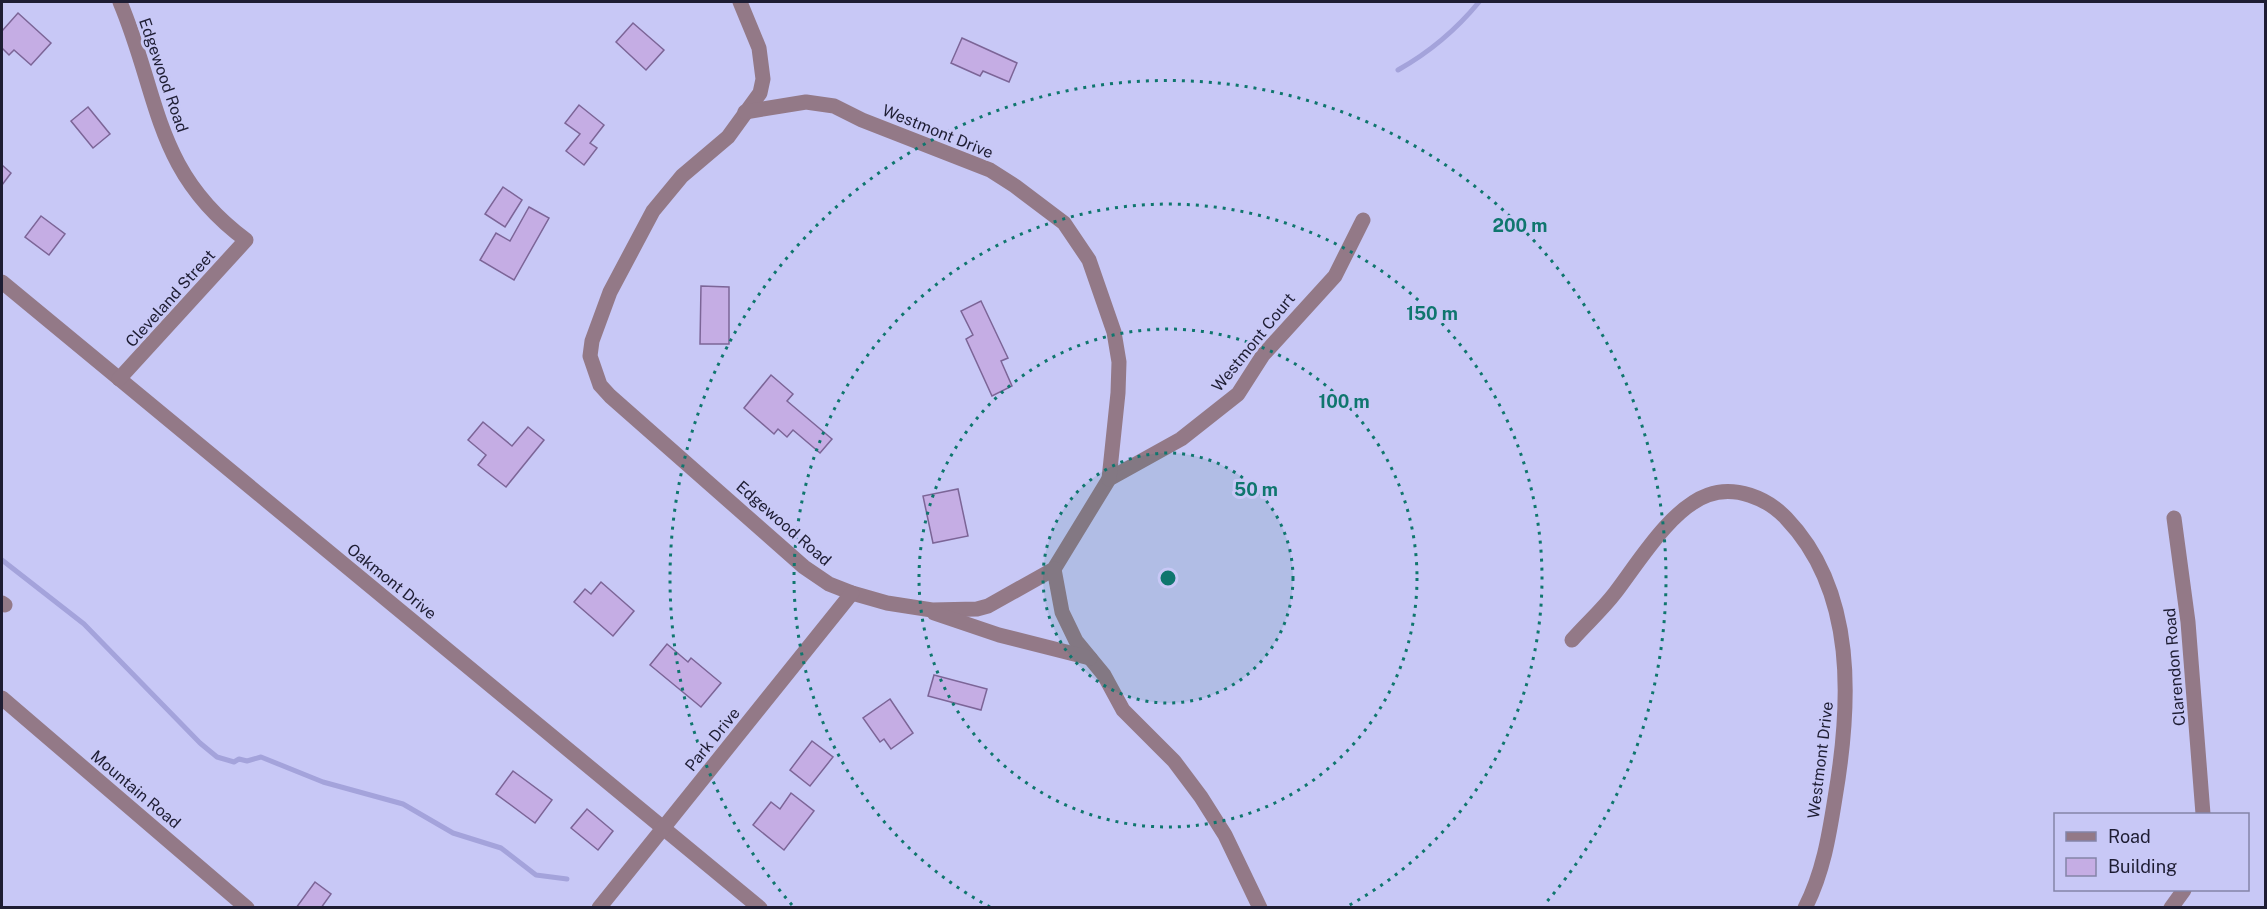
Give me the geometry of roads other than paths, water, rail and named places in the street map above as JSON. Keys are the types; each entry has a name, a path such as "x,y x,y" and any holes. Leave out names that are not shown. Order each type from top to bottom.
{"street":[{"name":"Edgewood Road","path":"120,2 130,27 156,115 174,157 197,196 224,223 246,240"},
{"path":"740,2 759,48 763,79 760,93 745,112"},
{"name":"Westmont Drive","path":"745,112 806,102 834,106 990,170 1064,223 1089,260 1114,332 1119,362 1118,393 1109,479"},
{"name":"Edgewood Road","path":"745,112 728,137 687,171 653,212 610,292 592,341 590,356 594,371 610,396 804,567 829,584 852,593 887,603 927,610 978,609 988,606 1054,569"},
{"name":"Westmont Court","path":"1054,569 1109,479 1181,439 1238,394 1263,356 1335,276 1363,220"},
{"name":"Cleveland Street","path":"119,379 246,240"},
{"name":"Oakmont Drive","path":"2,282 760,908"},
{"name":"Westmont Drive","path":"1572,640 1614,594 1649,545 1670,523 1707,495 1721,492 1752,496 1766,501 1789,521 1816,558 1829,585 1843,644 1846,690 1844,735 1828,841 1820,870 1805,908"},
{"name":"Clarendon Road","path":"2174,518 2188,622 2202,813"},
{"path":"1054,569 1062,612 1076,641 1104,675 1123,710 1174,760 1201,797 1230,844 1260,908"},
{"name":"Park Drive","path":"599,908 852,593"},
{"path":"927,610 999,635 1090,658"},
{"name":"Mountain Road","path":"2,698 247,908"},
{"path":"2171,908 2183,891"}],"waterway":[{"path":"1398,70 1442,40 1479,2"},
{"path":"2,560 84,624 200,743 217,757 234,762 239,759 247,761 261,757 323,782 403,804 453,833 501,848 536,875 567,879"}]}
